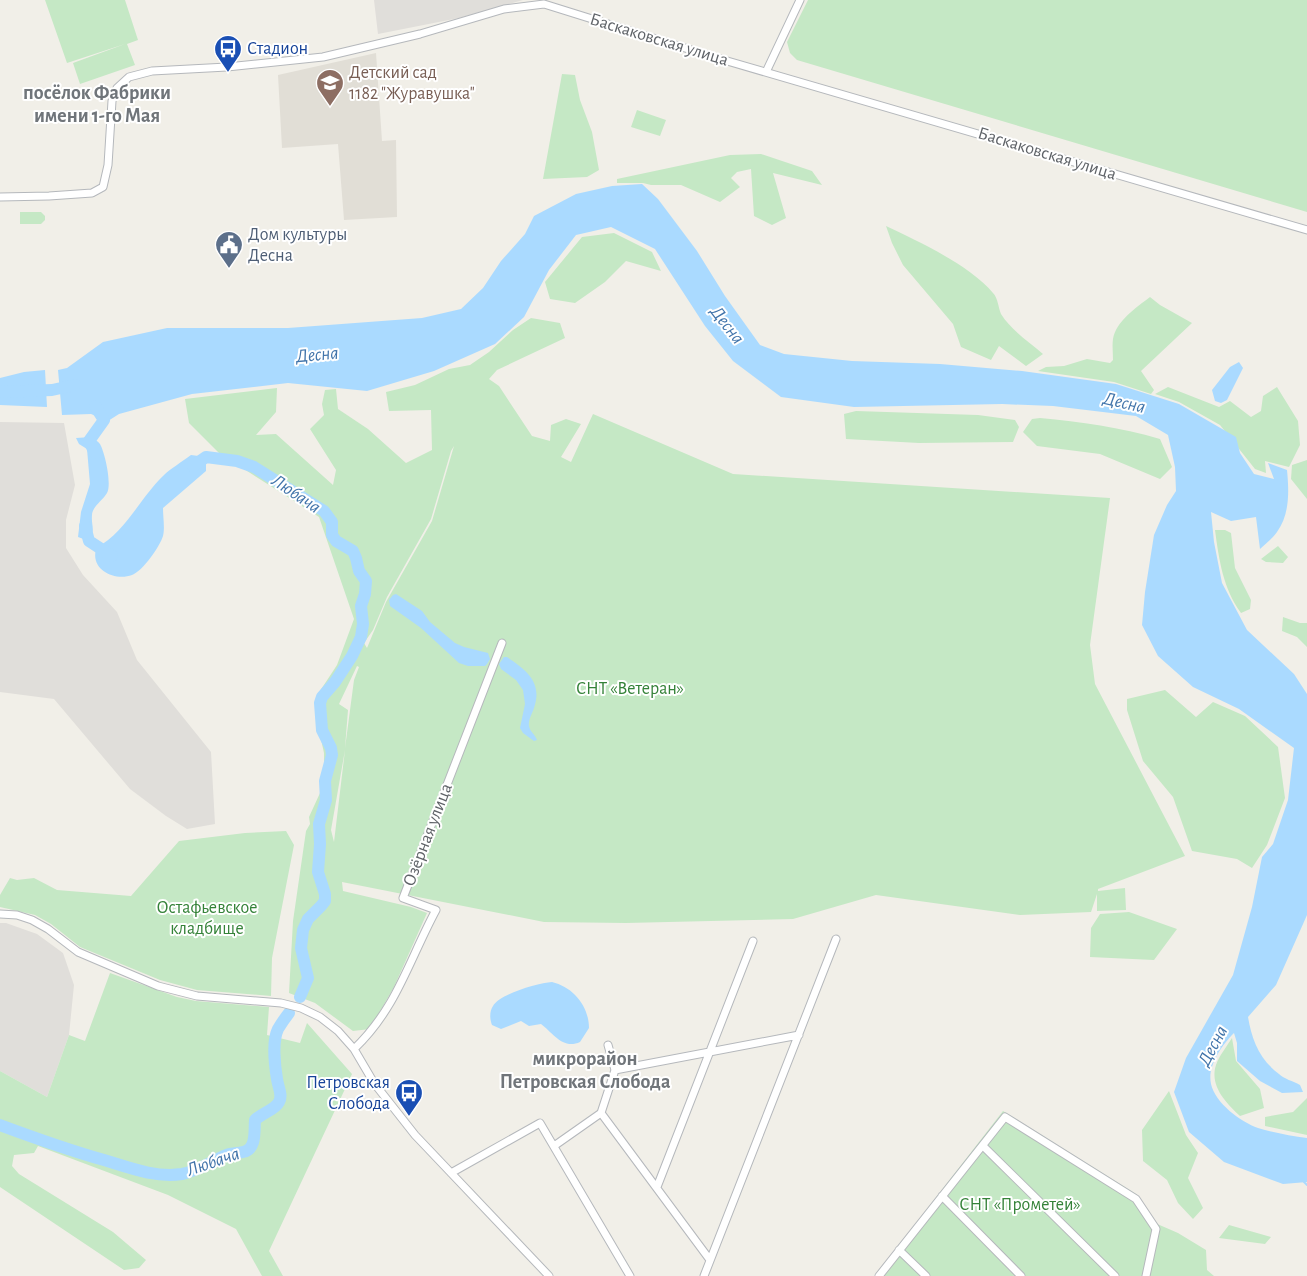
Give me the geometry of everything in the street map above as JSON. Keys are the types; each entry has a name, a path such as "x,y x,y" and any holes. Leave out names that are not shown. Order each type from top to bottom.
{"street":[{"path":"766,72 800,0"},
{"name":"Баскаковская улица","path":"0,197 92,193 103,187 108,165 112,102 117,88 129,77 152,71 227,67 323,57 420,34 504,9 553,3 678,46 1307,230"},
{"name":"Озёрная улица","path":"354,1049 382,1018 400,988 417,947 436,910 403,898 502,643"},
{"path":"0,914 17,915 32,920 88,957 178,992 196,996 281,1003 301,1008 330,1024 354,1049 374,1083 415,1135 549,1276"},
{"path":"704,1276 836,939"},
{"path":"657,1188 753,941"},
{"path":"615,1070 799,1035"},
{"path":"554,1146 601,1114 615,1070 608,1045"},
{"path":"601,1114 710,1260"},
{"path":"879,1276 1005,1117 1136,1199 1156,1229 1146,1276"},
{"path":"451,1174 465,1164 540,1123 630,1276"},
{"path":"983,1146 1115,1276"},
{"path":"942,1196 1021,1276"},
{"path":"899,1250 926,1276"}],"shaded area":[{"path":"374,0 523,0 459,18 378,34"},
{"name":"Детский сад 1182 \"Журавушка\"","path":"376,53 382,141 396,140 397,217 344,220 338,144 282,148 278,75"},
{"path":"0,422 64,423 75,485 66,520 66,548 83,575 117,612 137,660 211,752 215,824 187,829 130,789 54,699 0,692"},
{"path":"0,923 6,923 37,934 63,953 74,985 69,1035 47,1097 0,1071"}],"green space":[{"path":"45,0 125,0 138,40 127,44 135,65 80,84 73,63 125,44 67,63"},
{"path":"808,0 1307,0 1307,212 797,60 790,53 787,42"},
{"path":"562,74 575,75 580,100 592,132 599,170 587,177 543,179"},
{"path":"637,110 666,120 660,136 631,127"},
{"path":"761,154 812,171 822,185 773,173 786,218 772,225 754,216 751,169 737,172 731,178 740,187 720,202 681,185 617,183 617,179 730,155"},
{"path":"20,212 41,212 45,216 45,220 41,224 20,224"},
{"path":"886,226 943,255 972,273 995,295 1001,314 1010,325 1020,336 1043,354 1026,366 999,346 991,360 961,347 953,324 903,265"},
{"path":"614,233 652,252 661,271 626,261 605,282 575,303 550,299 545,282 582,237"},
{"path":"1150,297 1160,305 1192,323 1141,371 1154,390 1151,394 1114,382 1038,371 1046,367 1064,366 1087,359 1110,363 1113,360 1113,339 1118,326"},
{"name":"СНТ «Ветеран»","path":"531,318 560,323 565,338 497,370 489,379 499,386 532,436 550,441 551,425 566,419 581,424 561,457 571,462 593,414 733,474 1110,498 1090,645 1095,684 1185,856 1098,889 1098,891 1125,888 1126,910 1097,911 1097,894 1091,912 1020,915 876,895 793,919 626,923 544,922 342,882 343,891 411,907 427,913 394,987 370,1029 353,1031 315,1003 289,993 293,921 306,831 310,824 309,817 320,793 324,773 324,753 315,712 318,694 337,665 354,619 319,517 219,453 189,423 185,399 277,388 276,412 256,435 276,434 333,485 336,470 310,429 324,415 322,404 325,390 336,389 338,409 368,429 406,463 432,450 431,410 389,411 386,392 415,385 449,369 470,365 489,352 513,330","holes":["454,446 432,521 386,602 367,648 364,643 373,630 387,597 431,519","357,666 359,667 354,680 345,748 348,710 339,704","345,750 334,842 331,830"]},
{"path":"1168,387 1219,407 1230,401 1251,417 1261,411 1263,396 1277,387 1298,421 1300,445 1289,467 1265,461 1266,473 1255,469 1220,425 1179,402 1155,394"},
{"path":"856,411 978,415 1015,420 1019,427 1013,442 919,443 846,439 844,414"},
{"path":"1040,418 1130,431 1160,439 1172,467 1160,479 1100,454 1037,446 1023,432 1032,419"},
{"path":"1307,460 1307,499 1291,479 1292,465"},
{"path":"1215,530 1225,530 1231,533 1235,568 1251,600 1250,609 1241,613 1226,584 1220,563"},
{"path":"1278,546 1288,557 1283,563 1266,562 1261,559"},
{"path":"1283,617 1300,623 1307,623 1307,647 1297,637 1282,631"},
{"path":"1165,690 1196,717 1213,702 1245,716 1278,747 1285,798 1267,845 1252,868 1237,859 1192,851 1173,797 1143,761 1127,710 1127,699"},
{"name":"Остафьевское кладбище","path":"286,831 294,845 272,958 271,996 197,990 160,980 80,947 51,924 35,915 0,907 0,895 10,878 17,880 34,878 57,890 131,896 179,841 245,833"},
{"path":"1129,912 1177,929 1154,960 1090,957 1091,928 1100,914"},
{"path":"110,973 177,997 196,1001 269,1007 267,1035 300,1043 307,1023 352,1074 269,1251 283,1276 262,1276 236,1229 168,1195 38,1146 34,1153 14,1155 12,1166 19,1174 113,1232 146,1260 139,1268 124,1270 0,1187 0,1071 47,1097 69,1035 85,1041"},
{"path":"1232,1038 1236,1061 1260,1089 1264,1108 1240,1116 1220,1094 1214,1073 1217,1062"},
{"path":"1169,1091 1186,1135 1198,1153 1188,1178 1203,1208 1193,1219 1178,1203 1167,1180 1143,1161 1142,1130"},
{"path":"1307,1098 1307,1135 1265,1126 1265,1117 1293,1112"},
{"name":"СНТ «Прометей»","path":"1003,1111 1136,1194 1155,1223 1178,1233 1206,1250 1207,1270 1214,1276 875,1276"},
{"path":"1229,1225 1271,1237 1265,1244 1219,1238"}],"water":[{"path":"642,184 658,199 697,251 725,296 760,345 784,354 852,361 940,364 1022,371 1116,384 1179,404 1236,437 1240,453 1254,474 1274,479 1268,463 1287,470 1288,494 1284,518 1275,534 1260,549 1256,517 1231,521 1211,512 1214,542 1222,583 1247,630 1294,674 1307,694 1307,915 1276,985 1248,1017 1254,1041 1266,1062 1281,1076 1300,1085 1303,1092 1282,1093 1260,1081 1237,1061 1237,1043 1234,1033 1216,1056 1210,1077 1213,1091 1223,1105 1244,1121 1264,1130 1307,1138 1307,1182 1283,1184 1224,1162 1189,1132 1174,1092 1186,1058 1233,975 1252,907 1262,857 1273,844 1288,800 1294,748 1239,709 1193,687 1158,656 1142,625 1154,535 1167,505 1176,491 1175,467 1168,435 1136,416 1053,406 1002,404 854,407 781,397 733,361 705,326 655,249 611,227 576,235 549,270 524,317 495,344 434,371 367,391 288,383 192,394 119,414 108,421 91,414 62,415 58,370 67,368 103,342 167,328 288,328 422,318 461,309 483,288 501,261 525,234 534,216 576,194 612,186"},
{"path":"1239,362 1243,368 1227,400 1221,403 1215,401 1212,390 1230,367"},
{"path":"45,370 47,407 0,405 0,378 24,372"},
{"path":"91,437 102,448 109,483 107,493 92,512 93,530 89,541 78,537 81,512 90,484 87,449 79,444 76,438"},
{"path":"191,455 206,457 206,471 163,508 163,536 150,558 141,569 132,575 118,577 104,572 96,561 97,547 116,533 163,476"},
{"path":"396,594 422,611 430,622 455,643 488,653 490,659 487,664 485,666 468,666 459,663 421,628 390,606 389,600"},
{"path":"504,657 507,657 526,672 534,684 536,699 529,726 537,740 534,741 523,733 520,728 525,704 523,690 516,680 501,669 499,664"},
{"path":"552,982 567,988 583,1005 589,1028 580,1042 568,1044 563,1042 541,1024 529,1026 521,1021 501,1029 492,1025 491,1011 493,1006 503,997 538,984"}],"waterway":[{"name":"Десна","path":"0,392 52,390 75,385"},
{"name":"Любача","path":"95,406 104,420 89,441 95,453"},
{"name":"Любача","path":"193,466 206,457 237,461 254,467 324,511 332,522 332,535 336,541 353,551 359,571 366,581 365,594 361,606 363,624 361,637 352,656 335,682 322,697 320,703 322,730 331,748 332,755 325,781 326,800 319,824 318,872 325,894 325,901 308,919 303,930 301,948 308,978 300,997"},
{"name":"Любача","path":"85,526 89,541 112,556"},
{"name":"Любача","path":"0,1125 65,1148 143,1172 162,1175 188,1173 226,1155 243,1152 251,1147 253,1143 255,1120 275,1107 280,1099 275,1061 275,1040 278,1029 289,1013"},
{"path":"1304,1182 1307,1185"}],"place":[{"name":"Стадион","path":"228,73"},
{"name":"Детский сад 1182 \"Журавушка\"","path":"330,107"},
{"name":"Дом культуры Десна","path":"229,269"},
{"name":"Петровская Слобода","path":"409,1117"}],"district":[{"name":"посёлок Фабрики имени 1-го Мая","path":"97,104"},
{"name":"микрорайон Петровская Слобода","path":"585,1070"}]}
